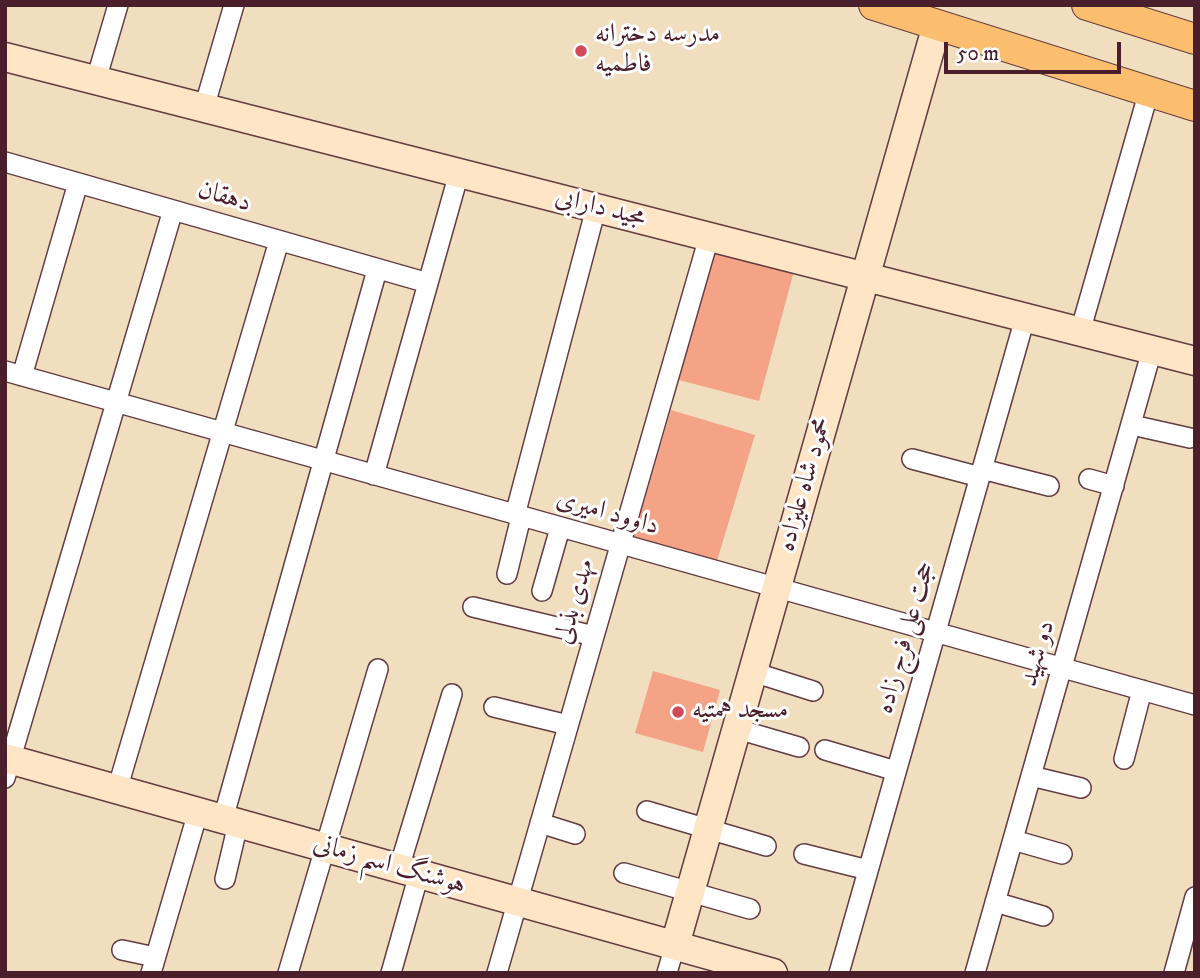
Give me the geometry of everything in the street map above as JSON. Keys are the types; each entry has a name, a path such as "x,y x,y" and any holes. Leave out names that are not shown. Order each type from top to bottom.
{"main road":[{"path":"874,5 1195,106"},
{"path":"1087,5 1195,38"}],"street":[{"path":"96,80 118,5"},
{"path":"204,107 234,5"},
{"name":"محمود شاه علیزاده","path":"675,945 937,25"},
{"name":"مجید دارابی","path":"5,57 1195,361"},
{"path":"1080,332 1149,91"},
{"name":"دهقان","path":"5,162 377,270 428,282"},
{"path":"374,475 459,173"},
{"path":"13,373 78,183"},
{"path":"507,574 518,516 596,208"},
{"path":"7,765 173,211"},
{"name":"مهدی بذلی","path":"498,973 709,237"},
{"path":"117,790 279,241"},
{"path":"122,950 153,965 219,818 377,270"},
{"name":"حجت علی فرج زاده","path":"839,973 1025,318"},
{"name":"دو شهید","path":"975,973 1152,350"},
{"name":"داوود امیری","path":"13,373 1195,705"},
{"path":"1132,425 1190,438"},
{"path":"912,459 1049,486"},
{"path":"1089,480 1114,486"},
{"path":"542,591 560,528"},
{"path":"472,607 594,636"},
{"path":"288,973 378,669"},
{"path":"753,672 813,691"},
{"path":"1124,759 1142,690"},
{"path":"391,973 409,871 452,694"},
{"path":"494,707 568,725"},
{"path":"737,729 799,747"},
{"path":"825,750 896,771"},
{"name":"هوشنگ اسم زمانی","path":"7,765 117,790 773,973"},
{"path":"1031,776 1081,789"},
{"path":"647,811 766,846"},
{"path":"219,818 225,879"},
{"path":"540,823 575,834"},
{"path":"1013,840 1062,854"},
{"path":"804,854 868,870"},
{"path":"624,873 750,909"},
{"path":"1174,973 1188,950 1195,897"},
{"path":"995,902 1043,916"},
{"path":"667,973 675,945"}],"building":[{"path":"715,250 794,271 759,401 679,380"},
{"path":"671,410 755,435 716,564 633,540"},
{"name":"مسجد همتیه","path":"653,671 720,690 703,752 635,733"}],"place":[{"name":"مدرسه دخترانه فاطمیه","path":"581,51"},
{"name":"مسجد همتیه","path":"678,712"}]}
